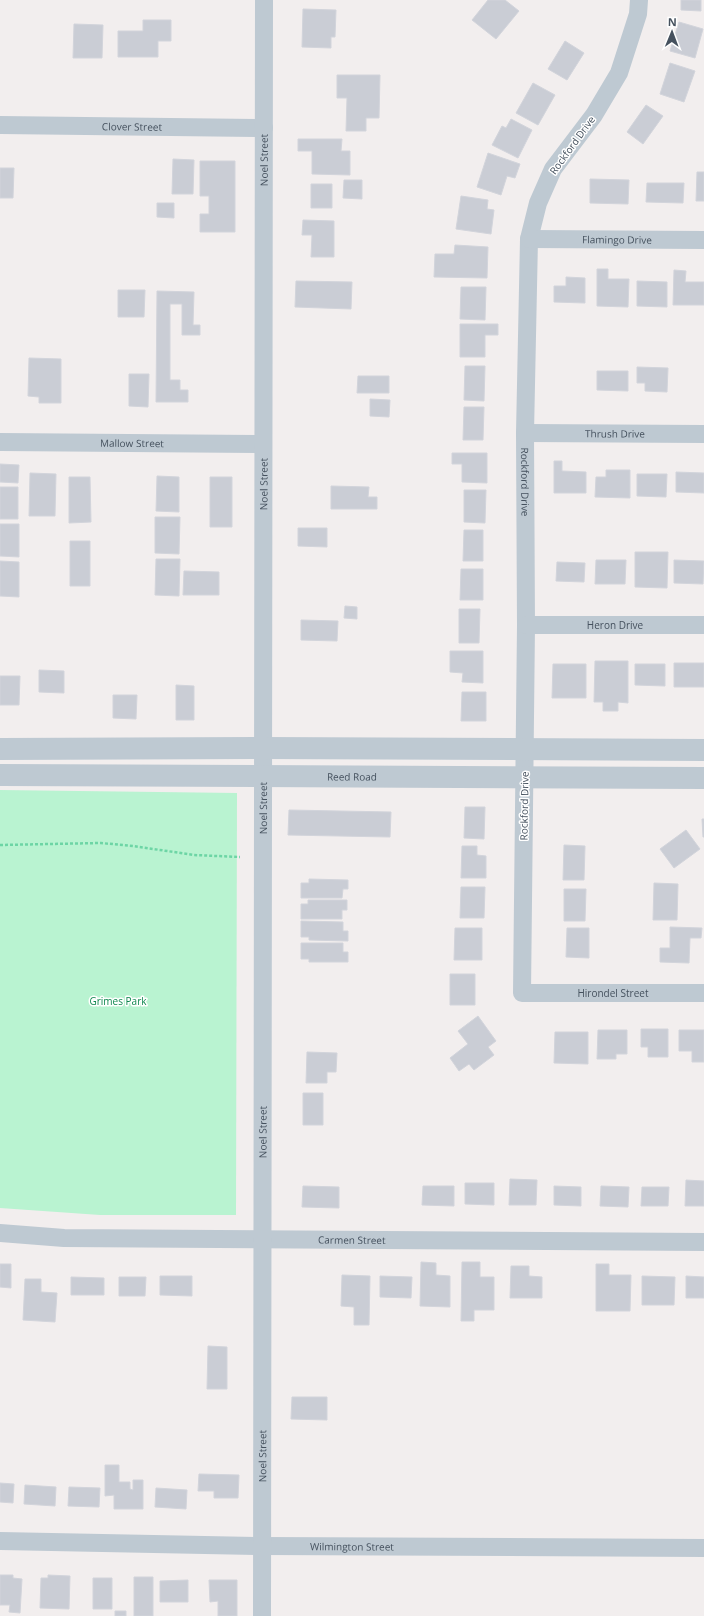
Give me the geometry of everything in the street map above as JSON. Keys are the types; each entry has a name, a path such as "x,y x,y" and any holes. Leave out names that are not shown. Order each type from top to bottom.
{"street":[{"name":"Noel Street","path":"262,1616 264,0"},
{"name":"Rockford Drive","path":"522,992 529,239 538,203 553,169 594,116 619,74 638,14 639,0"},
{"name":"Clover Street","path":"0,125 264,128"},
{"name":"Flamingo Drive","path":"529,239 704,240"},
{"name":"Thrush Drive","path":"526,433 704,434"},
{"name":"Mallow Street","path":"0,442 263,444"},
{"name":"Heron Drive","path":"526,624 704,626"},
{"path":"7,775 8,749 263,748 704,750"},
{"name":"Reed Road","path":"7,775 704,778"},
{"name":"Hirondel Street","path":"522,992 704,993"},
{"name":"Carmen Street","path":"0,1233 64,1238 704,1242"},
{"name":"Wilmington Street","path":"0,1541 262,1546 704,1548"}],"path":[{"path":"0,845 101,843 194,855 240,857"}],"green space":[{"name":"Grimes Park","path":"0,790 237,793 236,1215 100,1215 0,1208"}],"building":[{"path":"488,0 505,0 519,11 496,39 472,20"},
{"path":"681,0 701,0 701,11 681,10"},
{"path":"303,9 336,10 335,37 331,37 331,48 302,47"},
{"path":"143,20 171,20 171,41 158,41 158,57 118,57 118,31 143,31"},
{"path":"679,22 703,29 695,58 670,51"},
{"path":"74,24 103,25 102,58 73,58"},
{"path":"565,41 584,53 567,80 548,69"},
{"path":"670,63 695,71 684,102 660,94"},
{"path":"337,75 380,75 379,118 366,118 366,131 346,131 347,98 337,98"},
{"path":"533,83 555,95 538,125 516,113"},
{"path":"646,105 663,116 643,144 627,132"},
{"path":"511,119 532,130 518,158 492,145 502,126 506,128"},
{"path":"298,139 342,139 341,151 350,151 350,175 312,174 312,151 298,151"},
{"path":"488,153 520,164 515,178 507,176 501,195 477,187"},
{"path":"173,159 194,160 193,194 172,194"},
{"path":"200,161 235,161 235,232 200,232 200,214 209,214 209,196 200,196"},
{"path":"0,168 14,168 13,198 0,198"},
{"path":"697,172 704,172 704,201 696,201"},
{"path":"590,179 629,180 628,204 590,203"},
{"path":"344,180 362,180 362,199 343,198"},
{"path":"647,183 684,183 683,203 646,202"},
{"path":"311,184 332,184 332,208 311,208"},
{"path":"461,196 488,200 487,209 494,210 491,234 456,229"},
{"path":"157,203 174,203 174,218 157,217"},
{"path":"303,220 334,221 334,257 311,257 312,235 302,235"},
{"path":"455,245 488,247 487,278 434,277 435,254 454,254"},
{"path":"597,269 608,269 608,279 629,279 628,307 597,306"},
{"path":"674,270 686,271 685,282 704,282 704,305 673,305"},
{"path":"566,277 585,278 585,303 554,302 554,286 566,286"},
{"path":"296,281 352,282 351,309 295,307"},
{"path":"637,281 667,282 667,307 637,306"},
{"path":"461,287 486,287 485,320 460,319"},
{"path":"118,290 145,290 144,317 118,317"},
{"path":"157,291 194,292 193,325 200,325 200,335 182,335 182,304 170,304 170,380 180,380 180,390 188,390 188,402 156,402"},
{"path":"460,324 498,324 498,335 485,335 485,357 460,357"},
{"path":"29,358 61,359 61,403 39,403 39,397 28,396"},
{"path":"465,366 485,366 484,401 464,400"},
{"path":"637,367 668,368 667,392 645,391 645,383 637,383"},
{"path":"597,371 628,371 628,391 597,390"},
{"path":"129,374 149,374 148,407 129,406"},
{"path":"358,376 389,376 389,393 357,393"},
{"path":"370,399 390,400 389,417 370,416"},
{"path":"464,407 484,407 483,440 463,440"},
{"path":"452,453 487,453 487,483 462,482 462,464 452,464"},
{"path":"554,461 562,461 562,471 586,472 586,493 554,493"},
{"path":"0,464 19,465 18,483 0,482"},
{"path":"606,470 630,470 630,498 595,497 596,477 606,477"},
{"path":"676,472 704,473 704,493 676,492"},
{"path":"30,473 56,474 55,516 29,516"},
{"path":"637,474 667,474 666,497 637,496"},
{"path":"157,476 179,477 179,512 156,511"},
{"path":"69,477 90,477 91,522 69,523"},
{"path":"210,477 232,477 232,527 210,527"},
{"path":"331,486 369,487 368,497 377,497 377,509 331,509"},
{"path":"0,487 18,487 18,519 0,519"},
{"path":"464,490 486,490 485,523 464,522"},
{"path":"155,517 180,517 179,554 155,553"},
{"path":"0,524 19,524 19,557 0,556"},
{"path":"298,528 327,528 327,547 298,546"},
{"path":"464,530 483,530 483,561 463,561"},
{"path":"70,541 90,541 90,586 70,586"},
{"path":"635,552 668,552 667,588 635,587"},
{"path":"156,559 180,559 179,596 155,595"},
{"path":"596,560 626,560 625,584 595,584"},
{"path":"674,560 704,561 703,584 674,583"},
{"path":"0,561 19,562 19,597 0,596"},
{"path":"557,562 585,563 584,582 556,581"},
{"path":"461,569 483,569 483,600 460,600"},
{"path":"184,571 219,572 219,595 183,595"},
{"path":"345,606 357,607 357,619 344,618"},
{"path":"459,609 480,609 479,643 459,643"},
{"path":"301,620 338,621 337,641 301,640"},
{"path":"450,651 483,651 483,683 462,682 463,673 450,672"},
{"path":"595,661 628,661 628,703 618,702 618,711 603,711 603,702 594,702"},
{"path":"674,663 704,663 704,687 674,687"},
{"path":"553,664 586,664 586,698 552,698"},
{"path":"635,664 665,664 665,686 635,685"},
{"path":"39,670 64,671 64,693 39,692"},
{"path":"0,676 20,676 19,705 0,705"},
{"path":"176,685 194,686 194,720 176,720"},
{"path":"462,692 486,692 486,721 461,721"},
{"path":"113,695 137,695 136,719 113,718"},
{"path":"465,807 485,807 484,839 464,838"},
{"path":"289,810 391,812 390,837 288,835"},
{"path":"702,819 704,819 704,837 703,837"},
{"path":"686,830 700,849 674,868 660,849"},
{"path":"564,845 585,846 584,880 563,880"},
{"path":"462,846 477,846 477,855 486,856 486,878 461,878"},
{"path":"309,879 348,880 348,889 343,889 342,898 301,898 301,883 309,883"},
{"path":"654,883 678,884 677,920 653,920"},
{"path":"461,887 485,887 484,918 460,918"},
{"path":"564,889 586,889 585,921 564,921"},
{"path":"308,900 347,900 347,910 342,910 342,919 301,919 301,904 308,904"},
{"path":"301,921 343,922 343,931 348,931 348,941 309,940 309,937 301,937"},
{"path":"670,927 702,928 701,938 690,938 689,963 660,962 660,948 670,948"},
{"path":"455,928 482,928 482,960 454,960"},
{"path":"567,928 589,928 589,958 566,957"},
{"path":"301,943 343,943 343,952 348,952 348,962 309,962 309,959 301,959"},
{"path":"450,974 475,974 475,1005 450,1005"},
{"path":"478,1016 496,1041 488,1047 494,1055 474,1070 469,1064 459,1071 450,1058 468,1044 458,1031"},
{"path":"641,1029 668,1029 668,1057 648,1057 648,1047 641,1047"},
{"path":"598,1030 627,1030 627,1054 616,1054 616,1059 597,1059"},
{"path":"679,1030 704,1030 704,1062 692,1062 692,1051 679,1051"},
{"path":"555,1032 588,1032 588,1064 554,1063"},
{"path":"307,1052 337,1053 336,1072 327,1072 327,1083 306,1083"},
{"path":"303,1093 323,1093 323,1125 303,1125"},
{"path":"510,1179 537,1180 536,1205 509,1205"},
{"path":"686,1180 704,1181 704,1206 685,1206"},
{"path":"465,1183 494,1183 494,1205 465,1204"},
{"path":"303,1186 339,1187 339,1208 302,1207"},
{"path":"423,1186 454,1186 454,1206 422,1205"},
{"path":"554,1186 581,1187 581,1206 554,1205"},
{"path":"601,1186 629,1187 628,1207 600,1206"},
{"path":"642,1187 669,1187 668,1206 641,1206"},
{"path":"421,1262 436,1263 436,1275 450,1276 450,1307 420,1306"},
{"path":"462,1262 480,1262 480,1277 494,1277 494,1310 474,1310 474,1321 461,1321"},
{"path":"0,1264 11,1264 11,1288 0,1287"},
{"path":"596,1264 609,1264 609,1275 631,1275 630,1311 596,1311"},
{"path":"511,1266 529,1266 529,1276 542,1277 542,1298 510,1298"},
{"path":"342,1275 370,1276 369,1325 354,1325 354,1307 341,1306"},
{"path":"160,1276 192,1276 192,1296 160,1295"},
{"path":"380,1276 412,1277 411,1298 380,1297"},
{"path":"642,1276 675,1277 674,1305 642,1305"},
{"path":"686,1276 704,1277 704,1298 686,1298"},
{"path":"71,1277 104,1278 104,1295 71,1295"},
{"path":"119,1277 146,1277 145,1296 119,1296"},
{"path":"25,1279 41,1279 41,1292 57,1293 55,1322 23,1320"},
{"path":"208,1346 227,1347 227,1389 207,1389"},
{"path":"292,1397 327,1397 327,1420 291,1419"},
{"path":"105,1465 119,1465 119,1482 130,1482 130,1489 133,1490 133,1480 143,1480 143,1509 114,1509 114,1495 105,1496"},
{"path":"199,1474 239,1475 238,1498 214,1498 214,1491 198,1491"},
{"path":"0,1483 14,1484 13,1503 0,1502"},
{"path":"25,1485 56,1487 55,1506 24,1504"},
{"path":"69,1487 100,1488 99,1507 68,1506"},
{"path":"156,1488 187,1490 186,1509 155,1507"},
{"path":"0,1575 13,1575 13,1578 22,1579 20,1613 9,1612 10,1605 0,1605"},
{"path":"48,1575 70,1576 69,1609 40,1608 41,1578 48,1578"},
{"path":"134,1577 153,1577 153,1616 134,1616"},
{"path":"93,1578 112,1578 112,1609 93,1609"},
{"path":"188,1580 188,1602 160,1602 160,1581"},
{"path":"209,1580 237,1580 237,1616 218,1616 218,1601 210,1602"},
{"path":"115,1611 126,1611 126,1616 115,1616"}]}
